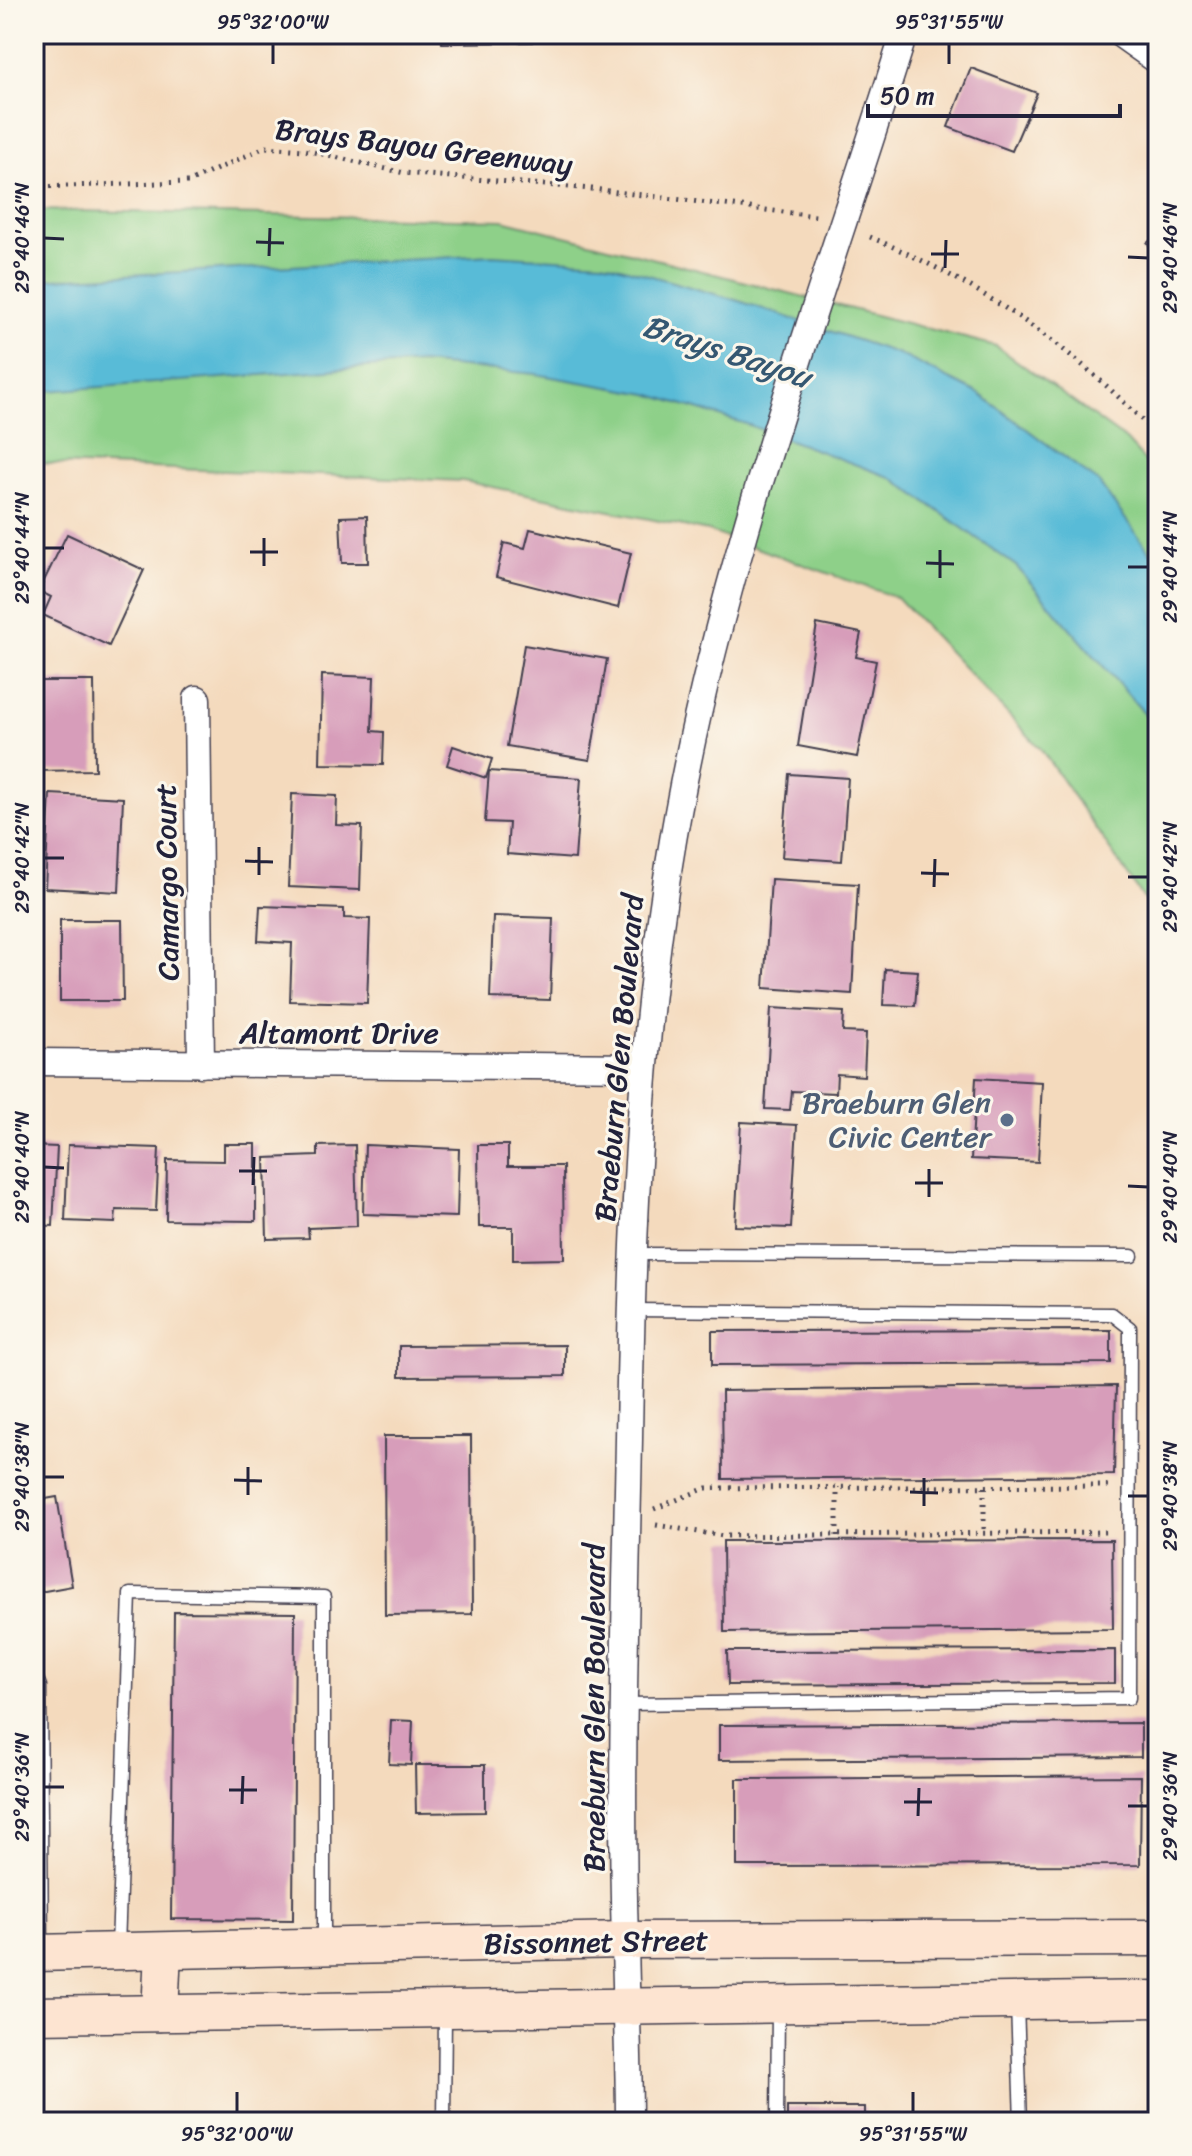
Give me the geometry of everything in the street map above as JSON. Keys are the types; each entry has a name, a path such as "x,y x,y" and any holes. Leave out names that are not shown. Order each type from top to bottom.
{"main road":[{"name":"Bissonnet Street","path":"38,1953 625,1940 1158,1938"},
{"path":"160,2013 163,1951"},
{"path":"34,2015 1158,1999"}],"street":[{"name":"Braeburn Glen Boulevard","path":"629,2122 625,1704 631,1310 643,1067 677,819 693,734 756,491 904,34"},
{"path":"1120,34 1158,61"},
{"name":"Camargo Court","path":"197,699 201,1064"},
{"name":"Altamont Drive","path":"34,1062 643,1067"}],"lane":[{"path":"633,1254 1132,1256"},
{"path":"625,1704 1129,1698 1130,1328 1112,1314 631,1310"},
{"path":"118,1952 130,1594 324,1597 324,1947"},
{"path":"34,1671 40,1686 38,1953"},
{"path":"1017,2001 1021,2122"},
{"path":"777,2122 778,2005"},
{"path":"444,2122 445,2010"}],"path":[{"name":"Brays Bayou Greenway","path":"34,187 189,182 265,147 305,150 404,173 592,189 814,216"},
{"path":"865,235 927,261 1018,316 1116,392 1158,437"},
{"path":"628,1520 706,1488 1129,1486"},
{"path":"837,1487 837,1536"},
{"path":"984,1487 984,1534"},
{"path":"628,1520 711,1536 1129,1531"}],"green space":[{"path":"34,210 503,220 996,346 1126,440 1158,475 1158,919 1040,748 898,598 708,531 463,481 34,463"}],"water":[{"name":"Brays Bayou","path":"493,255 603,262 739,301 899,354 978,393 1098,482 1158,563 1158,729 1016,566 892,478 746,424 648,394 535,374 421,363 34,392 34,280"}],"building":[{"path":"441,34 532,34 532,42 442,43"},
{"path":"971,68 1037,93 1012,151 948,127"},
{"path":"1158,234 1158,255 1147,243"},
{"path":"367,516 368,563 342,563 340,517"},
{"path":"530,529 631,553 618,608 496,577 504,543 525,548"},
{"path":"67,534 144,570 109,646 43,615 51,597 39,591"},
{"path":"817,624 861,633 856,657 876,661 857,757 798,746"},
{"path":"524,645 607,659 590,760 507,746"},
{"path":"322,675 374,677 372,731 384,732 383,765 320,764"},
{"path":"38,681 94,681 95,770 34,771"},
{"path":"453,746 492,759 486,778 447,765"},
{"path":"489,771 581,778 575,859 507,854 509,823 485,822"},
{"path":"789,774 848,778 842,861 782,857"},
{"path":"50,794 123,798 119,892 45,888"},
{"path":"292,794 337,796 336,825 362,826 360,890 288,887"},
{"path":"771,879 858,884 852,994 764,988"},
{"path":"260,906 344,909 344,918 370,919 367,1003 290,1001 292,943 258,941"},
{"path":"493,916 553,918 550,1000 490,998"},
{"path":"60,920 122,920 123,1001 60,1001"},
{"path":"885,969 918,971 915,1006 883,1005"},
{"path":"771,1008 844,1012 843,1032 866,1033 864,1076 837,1074 836,1093 792,1091 790,1110 765,1109"},
{"name":"Braeburn Glen Civic Center","path":"976,1078 1042,1082 1038,1162 971,1159"},
{"path":"741,1122 797,1125 791,1228 735,1226"},
{"path":"224,1144 256,1144 256,1221 166,1220 167,1160 224,1161"},
{"path":"68,1145 159,1148 156,1211 116,1210 115,1223 65,1221"},
{"path":"355,1145 357,1226 308,1228 309,1238 267,1239 265,1158 318,1156 318,1146"},
{"path":"365,1145 459,1149 457,1217 363,1214"},
{"path":"478,1145 508,1145 508,1166 563,1166 564,1259 513,1260 513,1227 479,1227"},
{"path":"34,1146 57,1147 53,1226 34,1225"},
{"path":"1111,1330 1111,1363 712,1365 712,1331"},
{"path":"565,1345 565,1376 399,1377 399,1346"},
{"path":"1116,1386 1114,1475 723,1479 722,1391"},
{"path":"384,1436 471,1436 472,1614 385,1615"},
{"path":"57,1497 72,1586 34,1593 34,1501"},
{"path":"1112,1540 1113,1629 724,1632 723,1541"},
{"path":"174,1612 295,1613 293,1920 171,1919"},
{"path":"1115,1650 1115,1683 728,1685 727,1651"},
{"path":"391,1720 413,1721 411,1765 389,1764"},
{"path":"1141,1723 1141,1757 719,1760 719,1725"},
{"path":"415,1765 485,1765 485,1812 416,1813"},
{"path":"1141,1776 1140,1865 737,1866 737,1779"},
{"path":"787,2107 865,2107 865,2122 787,2122"},
{"path":"903,2118 968,2118 968,2122 903,2122"}],"place":[{"name":"Braeburn Glen Civic Center","path":"1007,1120"}]}
